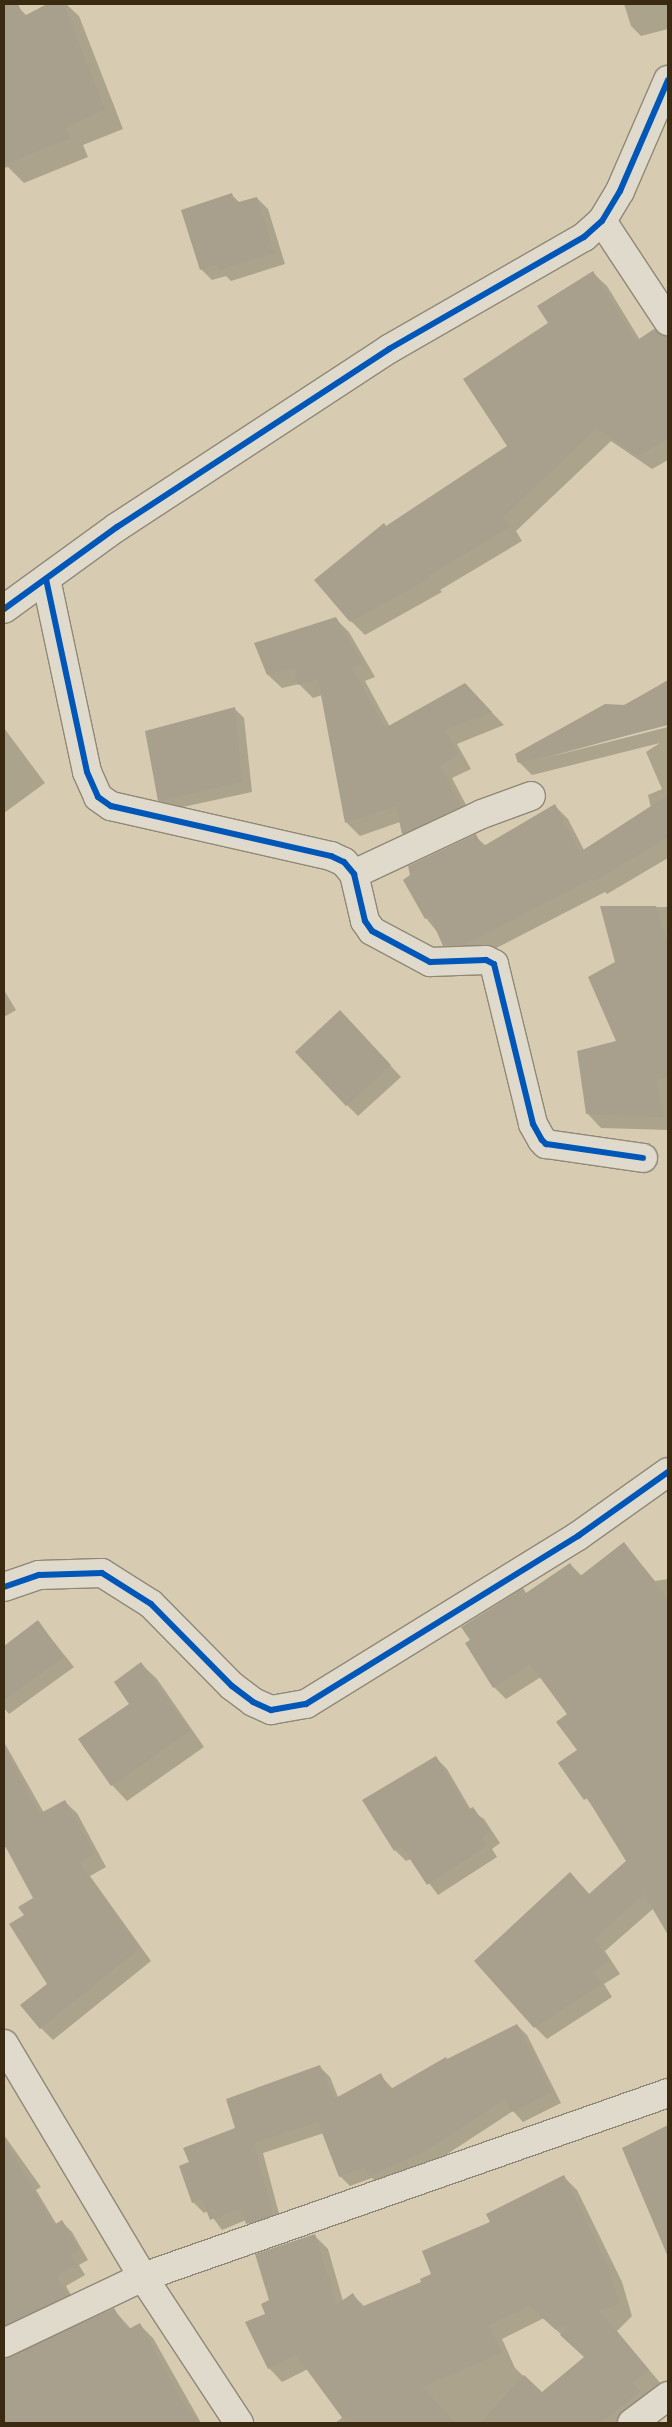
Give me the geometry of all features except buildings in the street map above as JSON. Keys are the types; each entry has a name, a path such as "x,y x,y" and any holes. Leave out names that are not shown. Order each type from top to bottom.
{"street":[{"path":"4,609 117,527 381,354 440,317 562,252 602,221 620,191 668,80"},
{"path":"602,221 668,321"},
{"path":"46,579 87,772 98,797 111,806 331,856 344,862 354,874 365,921 372,931 430,962 486,960 494,964 533,1124 546,1144 643,1158"},
{"path":"354,874 482,814 531,796"},
{"path":"4,1587 39,1575 102,1573 150,1604 232,1686 252,1702 271,1710 306,1704 578,1536 668,1472"},
{"path":"4,2044 143,2277 239,2423"},
{"path":"4,2343 143,2277 668,2093"},
{"path":"632,2423 668,2396"}],"cycle path":[{"path":"4,609 117,527 389,349 584,237 602,221 620,191 668,80"},
{"path":"46,579 87,772 98,797 111,806 331,856 344,862 354,874 365,921 372,931 430,962 486,960 494,964 533,1124 546,1144 643,1158"},
{"path":"4,1587 39,1575 102,1573 151,1604 232,1686 253,1702 271,1710 306,1704 578,1536 668,1472"}]}
